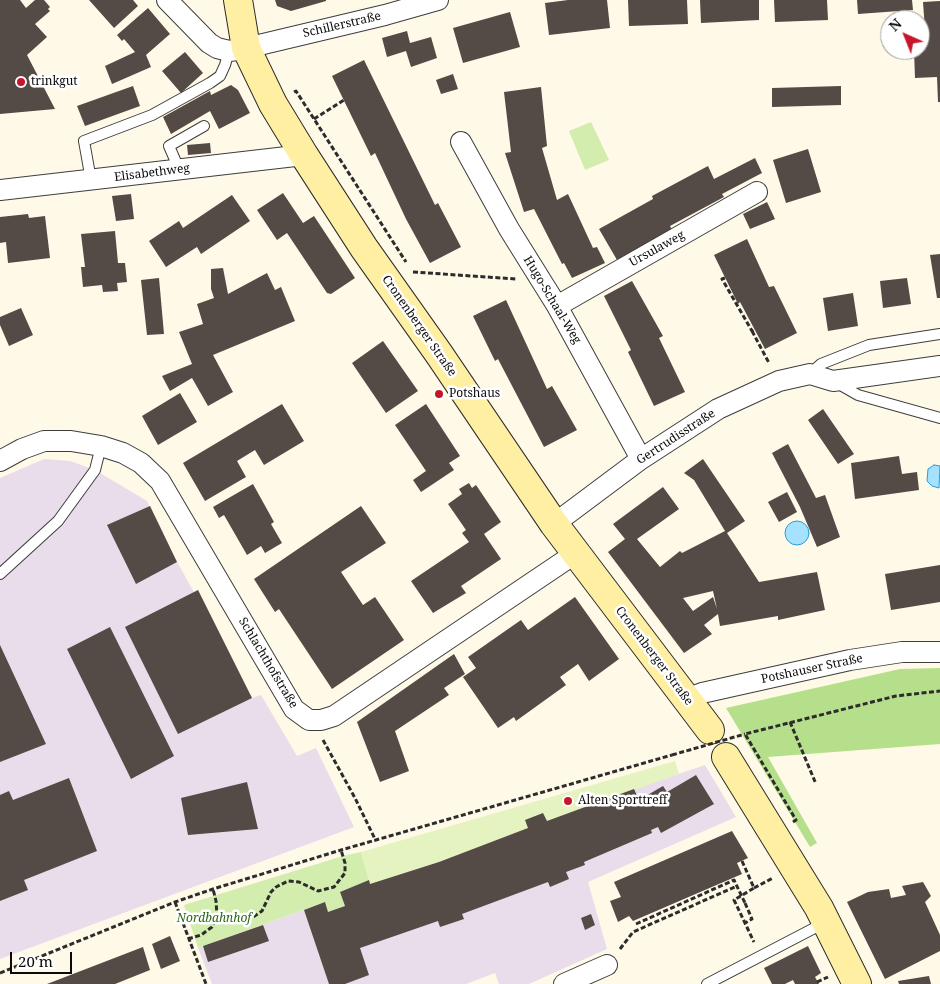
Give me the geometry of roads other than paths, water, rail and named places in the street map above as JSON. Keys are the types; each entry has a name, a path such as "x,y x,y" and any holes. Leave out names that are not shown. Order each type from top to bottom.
{"main road":[{"name":"Cronenberger Straße","path":"238,0 237,50 364,248 439,354 554,524 710,730"},
{"path":"726,757 785,850 826,921 857,984"}],"street":[{"path":"167,0 208,43 218,48 237,50"},
{"name":"Schillerstraße","path":"237,50 385,15 438,0"},
{"name":"Hugo-Schaal-Weg","path":"461,142 509,229 557,306 641,459"},
{"name":"Elisabethweg","path":"0,190 304,155"},
{"name":"Ursulaweg","path":"557,306 757,192"},
{"name":"Gertrudisstraße","path":"554,524 641,459 718,410 779,380 810,374 833,381 940,366"},
{"name":"Schlachthofstraße","path":"0,462 22,449 44,441 72,441 101,446 123,453 141,463 160,481 294,709 309,720 321,720 334,716 576,553"},
{"name":"Potshauser Straße","path":"686,700 702,693 850,660 902,652 940,652"},
{"path":"564,984 607,965"}],"lane":[{"path":"91,180 84,140 152,115 210,83 220,76 225,65 237,50"},
{"path":"179,170 169,146 204,126"},
{"name":"Gertrudisstraße","path":"810,374 821,364 869,345 940,334"},
{"path":"833,381 858,395 940,418"},
{"path":"0,574 58,521 95,470 101,446"},
{"path":"707,984 826,921"}],"water":[{"path":"934,465 940,466 939,488 932,486 927,481 928,469"},
{"path":"797,521 805,525 809,533 805,541 797,545 789,541 785,533 789,525"}],"place":[{"name":"trinkgut","path":"21,82"},
{"name":"Potshaus","path":"439,394"},
{"name":"Alten Sporttreff","path":"568,801"}],"park label":[{"name":"Nordbahnhof","path":"214,919"}]}
